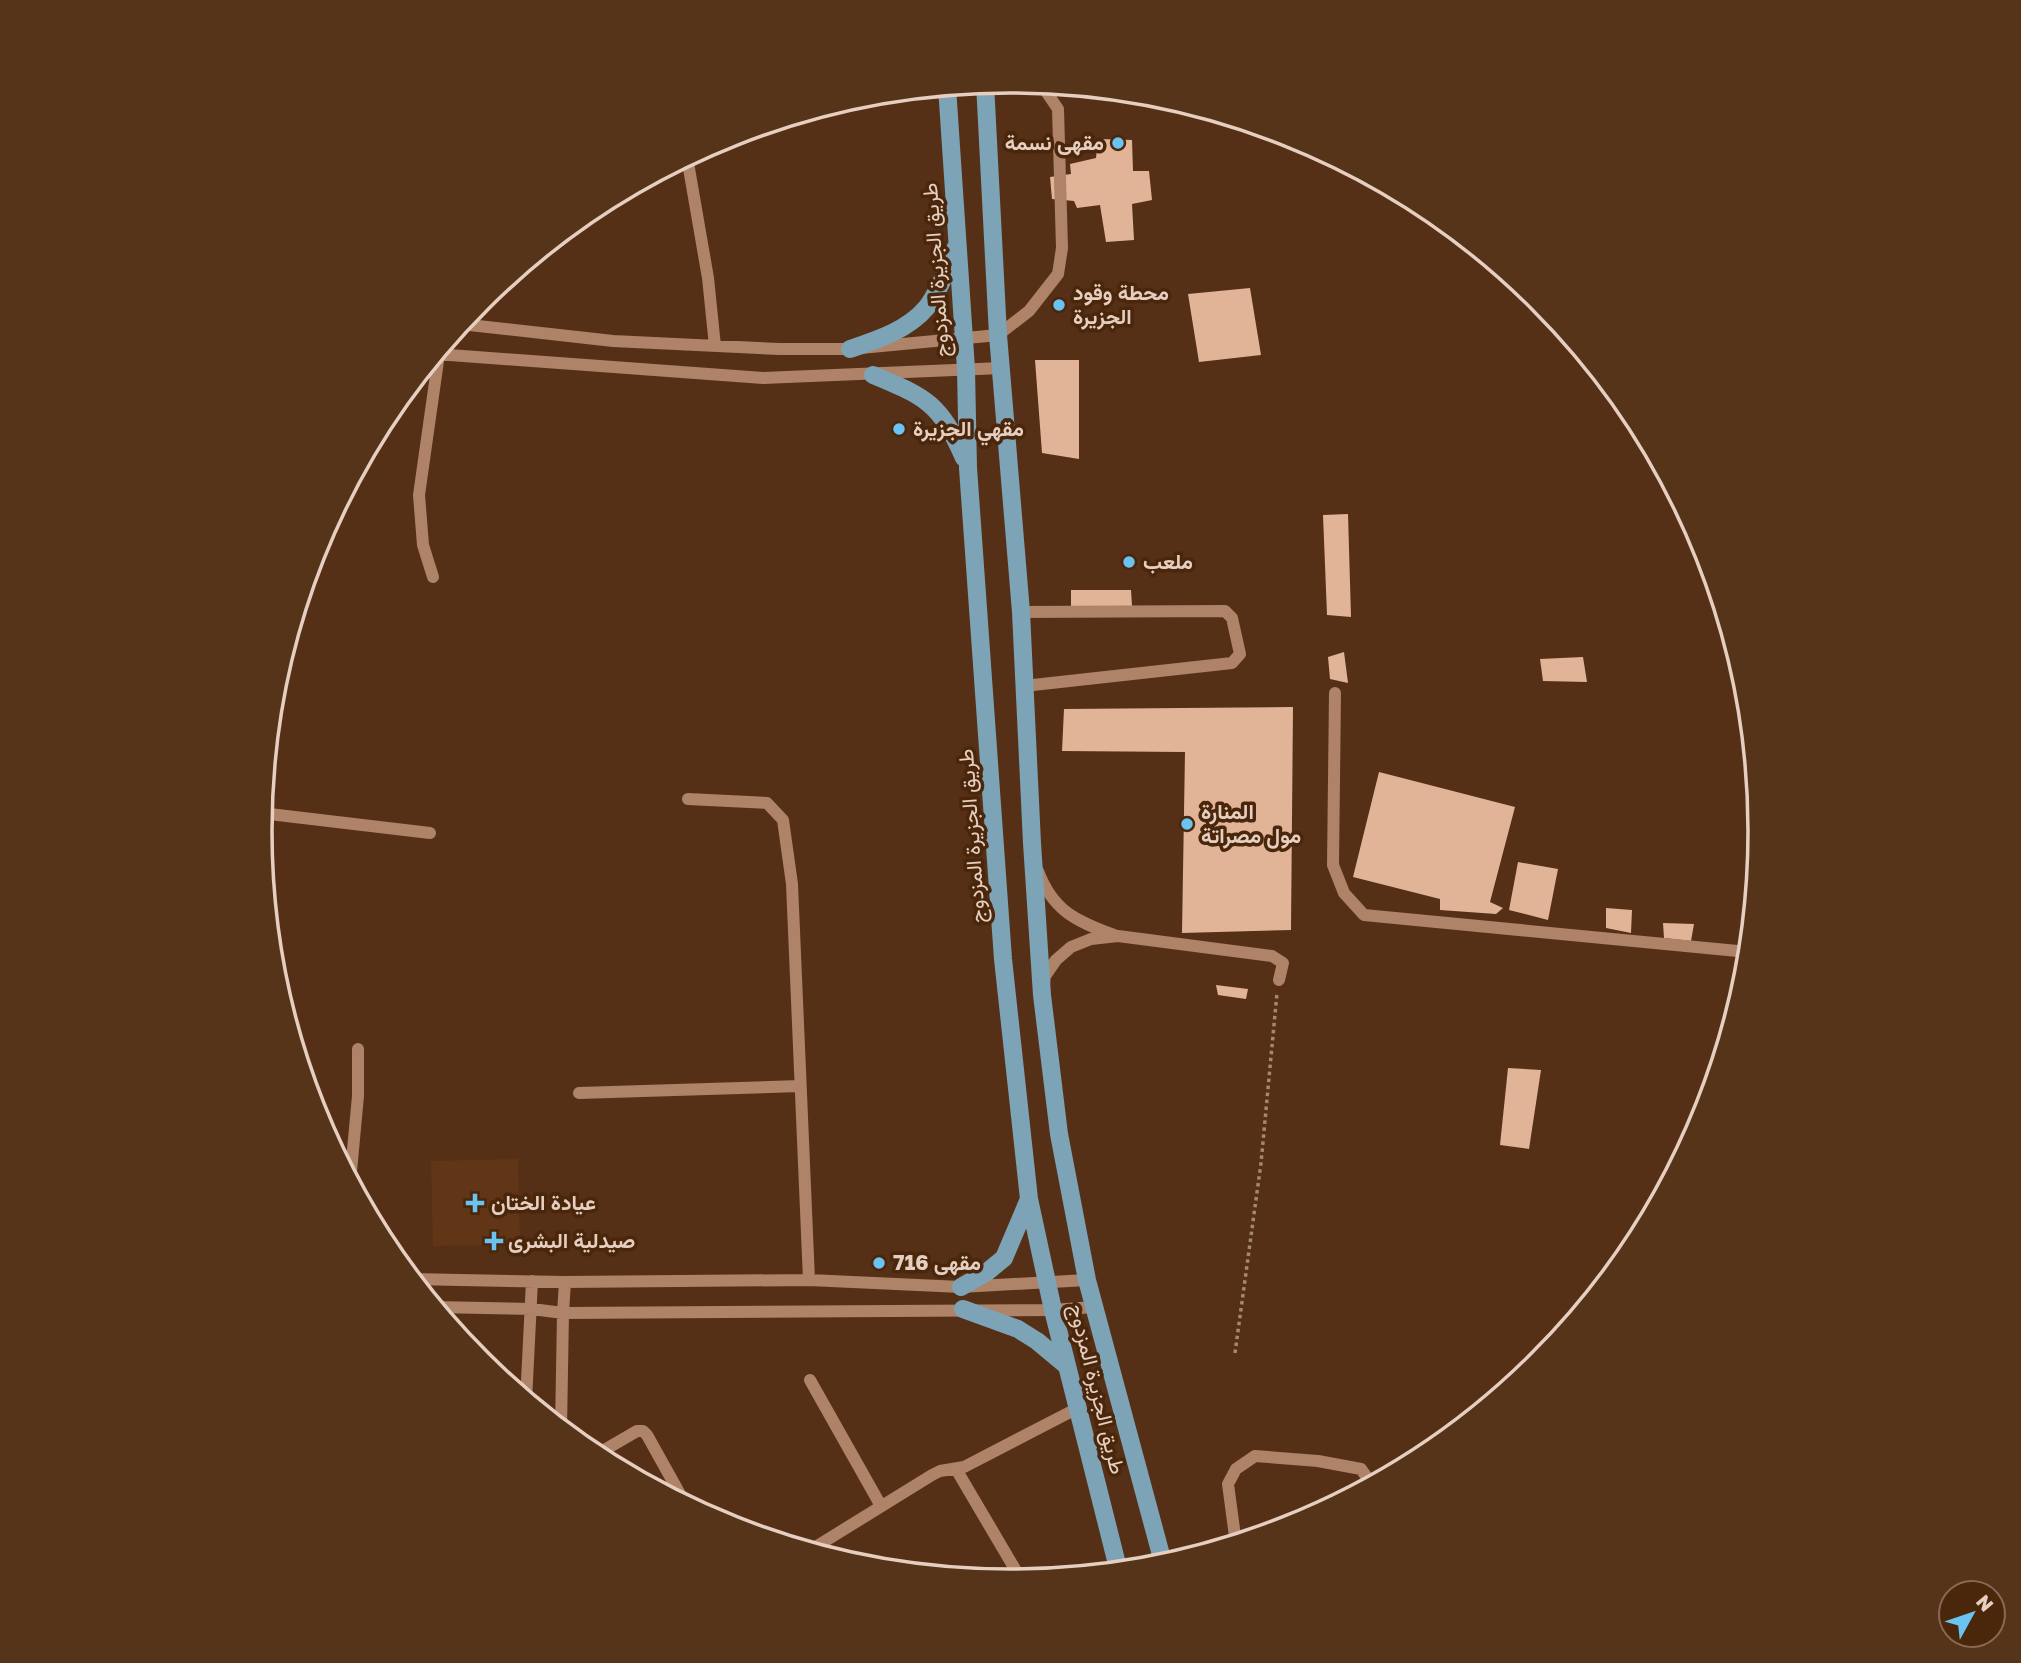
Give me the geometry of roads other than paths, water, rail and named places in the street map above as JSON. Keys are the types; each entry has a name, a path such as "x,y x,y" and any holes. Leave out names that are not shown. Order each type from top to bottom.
{"main road":[{"name":"طريق الجزيرة المزدوج","path":"986,94 998,335 1021,612 1042,995 1059,1134 1087,1280 1161,1555"},
{"name":"طريق الجزيرة المزدوج","path":"948,96 966,369 968,468 1003,959 1029,1199 1053,1310 1117,1562"},
{"path":"850,349 886,337 912,321 927,307 958,244"},
{"path":"873,375 923,397 940,412 952,431 968,468"},
{"path":"961,1287 988,1272 1004,1258 1029,1199"},
{"path":"962,1309 1018,1329 1067,1366"}],"street":[{"path":"473,325 613,341 850,349 998,335 1029,311 1058,274 1062,248 1058,109 1048,94"},
{"path":"689,167 708,278 715,346"},
{"path":"446,355 763,378 1002,368"},
{"path":"433,577 423,545 419,495 435,368"},
{"path":"1021,612 1225,611 1232,618 1240,654 1232,663 1024,685"},
{"path":"1335,694 1332,865 1343,893 1364,915 1739,950"},
{"path":"688,799 767,803 783,820 792,884 809,1280"},
{"path":"272,814 430,834"},
{"path":"1032,843 1044,888 1067,914 1084,924 1118,936 1272,956 1283,963 1279,981"},
{"path":"1042,995 1045,976 1050,967 1071,947 1091,939 1118,936"},
{"path":"352,1165 358,1096 358,1049"},
{"path":"579,1093 800,1086"},
{"path":"423,1279 565,1282 809,1280 961,1287 1087,1280"},
{"path":"527,1390 532,1280"},
{"path":"561,1418 565,1282"},
{"path":"445,1307 532,1309 563,1313 1053,1310 1093,1307"},
{"path":"522,1386 527,1380"},
{"path":"810,1380 881,1506"},
{"path":"819,1545 940,1471 956,1469 1078,1408"},
{"path":"605,1449 637,1431 643,1432 678,1491"},
{"path":"1235,1535 1228,1484 1236,1469 1255,1456 1318,1461 1361,1469 1367,1478"},
{"path":"956,1469 1015,1570"}],"place":[{"name":"مقهى نسمة","path":"1118,143"},
{"name":"محطة وقود الجزيرة","path":"1059,305"},
{"name":"مقهي الجزيرة","path":"899,429"},
{"name":"ملعب","path":"1129,562"},
{"name":"المنارة مول مصراتة","path":"1187,824"},
{"name":"عيادة الختان","path":"475,1203"},
{"name":"صيدلية البشرى","path":"494,1241"},
{"name":"مقهى 716","path":"879,1263"}]}
